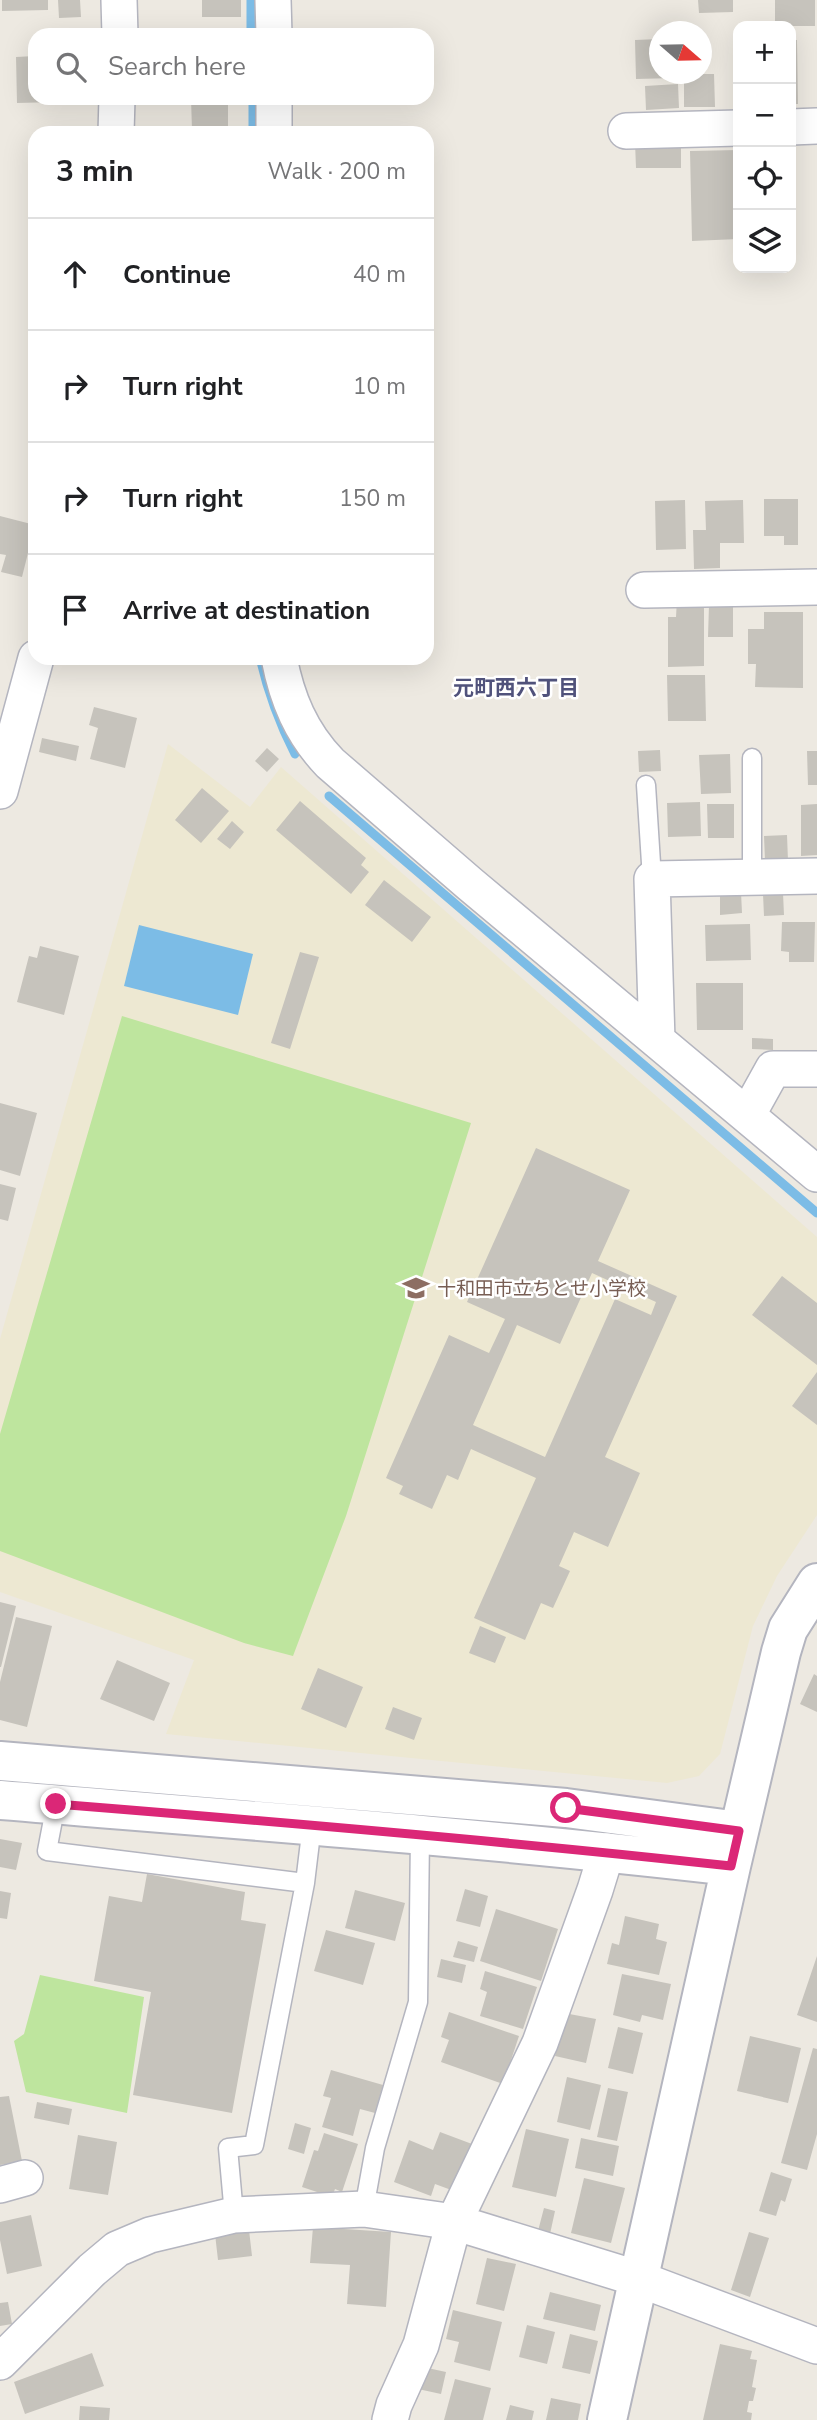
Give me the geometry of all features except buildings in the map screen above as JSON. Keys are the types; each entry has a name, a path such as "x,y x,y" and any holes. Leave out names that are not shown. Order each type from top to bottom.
{"street":[{"path":"119,0 120,28"},
{"path":"273,0 274,28"},
{"path":"116,126 117,105"},
{"path":"274,105 274,126"},
{"path":"796,127 817,126"},
{"path":"626,131 733,128"},
{"path":"644,590 817,587"},
{"path":"0,791 34,665"},
{"path":"280,665 285,687 298,721 314,747 330,764 817,1174"},
{"path":"657,1040 652,879 817,876"},
{"path":"748,1114 773,1069 817,1069"},
{"path":"607,2420 735,1848 788,1629 817,1583"},
{"path":"0,1761 566,1808 735,1848"},
{"path":"0,1800 607,1851 735,1848"},
{"path":"390,2420 421,2344 454,2222 540,2043 607,1851"},
{"path":"0,2362 92,2270 117,2249 150,2235 234,2215 364,2209 454,2222 639,2279 817,2346"}],"lane":[{"path":"751,877 752,758"},
{"path":"646,785 652,879"},
{"path":"56,1804 47,1851 305,1883"},
{"path":"234,2215 228,2148 254,2145 305,1883 312,1825"},
{"path":"364,2209 374,2148 418,2002 420,1834"}],"shaded area":[{"name":"十和田市立ちとせ小学校","path":"168,744 250,807 281,767 817,1237 817,1515 777,1576 753,1626 720,1754 699,1776 667,1783 166,1734 194,1660 0,1592 0,1339"}],"green space":[{"path":"122,1016 471,1123 346,1516 293,1656 244,1643 0,1551 0,1434"},
{"path":"40,1975 144,1997 127,2113 26,2092 14,2041 24,2034"}],"water":[{"path":"139,925 253,954 238,1015 124,986"}],"waterway":[{"path":"251,0 251,28"},
{"path":"253,105 253,126"},
{"path":"262,665 274,707 295,754"},
{"path":"329,796 817,1213"}],"place":[{"name":"十和田市立ちとせ小学校","path":"416,1288"}],"district":[{"name":"元町西六丁目","path":"516,688"}],"route":[{"path":"56,1804 607,1851 731,1866 739,1831 566,1808"}]}
